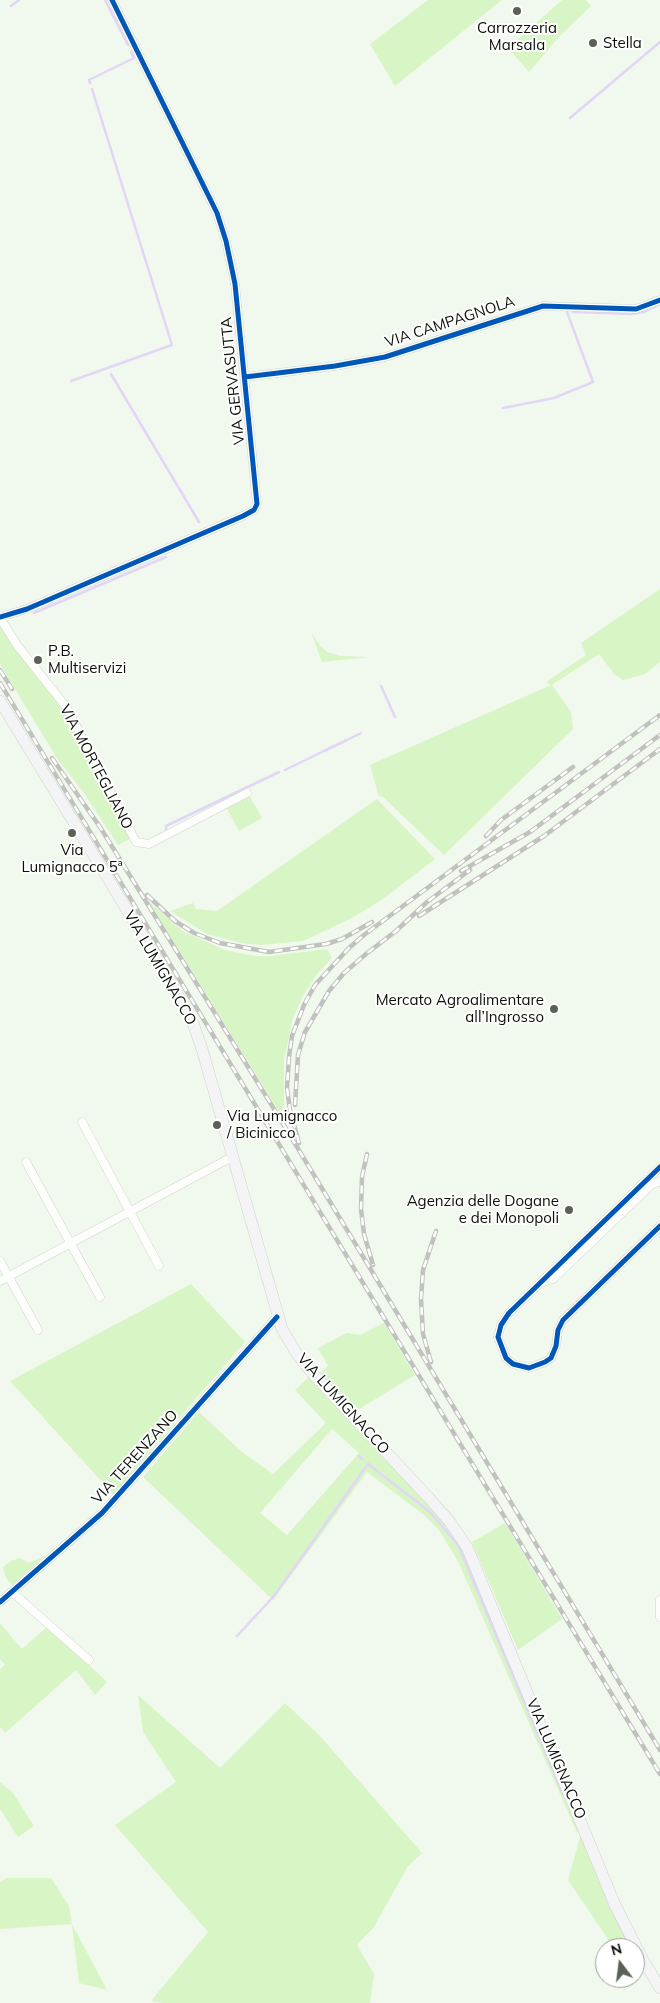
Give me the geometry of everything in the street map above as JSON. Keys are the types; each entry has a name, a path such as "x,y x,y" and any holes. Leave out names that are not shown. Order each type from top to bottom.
{"main road":[{"name":"VIA LUMIGNACCO","path":"0,701 188,1013 202,1049 277,1317 301,1359 429,1498 455,1529 467,1547 616,1904 640,1954 660,1988"}],"street":[{"name":"VIA GERVASUTTA","path":"0,618 27,609 254,510 258,504 258,489 233,274 220,222 112,0"},
{"name":"VIA CAMPAGNOLA","path":"245,377 335,366 385,357 543,306 636,310 660,300"},
{"name":"VIA MORTEGLIANO","path":"0,618 17,645 67,708 136,842 148,844 247,793"},
{"path":"82,1122 158,1266"},
{"path":"0,1281 232,1157"},
{"path":"26,1162 100,1297"},
{"path":"660,1167 509,1313 498,1330 498,1344 502,1352 513,1364 521,1367 537,1366 551,1358 556,1346 558,1330 563,1320 660,1226"},
{"path":"539,1284 553,1279 652,1184 660,1182"},
{"path":"0,1261 38,1330"},
{"name":"VIA TERENZANO","path":"0,1602 102,1513 277,1317"},
{"path":"12,1592 89,1660"},
{"path":"660,1600 660,1617"}],"green space":[{"path":"428,0 502,0 395,86 370,44"},
{"path":"562,0 586,0 591,6 559,37 529,72 508,48"},
{"path":"660,589 660,662 645,674 623,680 615,675 599,654 552,685 571,712 573,729 444,855 382,796 379,797 370,765 551,685 546,682 586,655 581,643"},
{"path":"0,626 36,676 60,704 131,838 118,845 84,793 58,760 0,664"},
{"path":"311,632 327,652 340,656 369,657 322,662"},
{"path":"249,795 262,818 239,831 226,807"},
{"path":"377,799 435,859 383,899 352,918 303,941 260,945 241,943 207,934 170,911 193,903 196,909 217,911"},
{"path":"149,902 184,932 225,950 255,956 270,956 327,949 332,958 318,973 304,994 293,1018 284,1060 284,1110 280,1113"},
{"path":"191,1284 245,1342 113,1494 10,1381"},
{"path":"384,1323 415,1375 356,1411 320,1373 328,1366 318,1348 347,1333 360,1335"},
{"path":"310,1376 446,1524 462,1546 579,1827 577,1833 458,1561 439,1530 424,1515 367,1472 273,1600 143,1477 199,1412 242,1452 273,1474 326,1423 295,1390","holes":["332,1429 359,1453 287,1535 260,1513"]},
{"path":"505,1523 562,1619 518,1650 472,1542"},
{"path":"46,1555 12,1585 6,1578 3,1567 11,1561 20,1558 29,1563"},
{"path":"0,1623 22,1649 48,1626 107,1682 95,1695 76,1670 5,1733 0,1727 0,1669 5,1665 0,1659"},
{"path":"138,1695 220,1768 285,1703 319,1735 422,1853 408,1866 374,1927 357,1945 374,1974 370,2003 163,2003 151,2001 208,1932 115,1825 176,1782 143,1732"},
{"path":"0,1782 13,1793 34,1826 18,1837 0,1809"},
{"path":"581,1834 607,1901 626,1938 607,1938 568,1880"},
{"path":"7,1878 51,1878 69,1906 72,1924 0,1929 0,1882"},
{"path":"72,1924 107,1990 79,1983"}],"waterway":[{"path":"11,6 19,0"},
{"path":"105,0 128,45"},
{"path":"570,118 660,42"},
{"path":"90,83 89,80 134,58 131,52"},
{"path":"71,381 172,345 92,89"},
{"path":"573,312 632,314 644,312 660,304"},
{"path":"503,408 554,398 593,382 567,312"},
{"path":"111,374 199,522"},
{"path":"34,613 166,557"},
{"path":"381,686 395,717"},
{"path":"349,739 361,733"},
{"path":"324,751 347,740"},
{"path":"285,770 322,752"},
{"path":"166,830 166,826 279,772"},
{"path":"359,1456 362,1459"},
{"path":"237,1636 274,1596 368,1464 430,1512 458,1545 563,1794"},
{"path":"604,1892 626,1938"}],"railway":[{"path":"0,670 12,689"},
{"path":"0,683 660,1774"},
{"path":"299,1143 290,1110 287,1088 289,1057 292,1036 304,1005 315,985 349,948 364,935 660,715"},
{"path":"461,871 530,832 660,735"},
{"path":"419,916 544,836 660,749"},
{"path":"52,758 100,827 282,1122 660,1750"},
{"path":"486,836 501,820 573,767"},
{"path":"295,1105 298,1055 305,1032 329,991 344,973 366,954 396,931 427,902 470,870"},
{"path":"147,895 175,921 194,933 220,943 269,952 326,944 342,939 372,922"},
{"path":"367,1154 362,1177 361,1209 364,1234 373,1265"},
{"path":"431,1362 423,1334 421,1299 423,1270 436,1231"}],"cycle path":[{"path":"0,617 27,609 243,516 254,510 257,504 235,284 226,241 217,213 112,0"},
{"path":"245,377 335,366 385,357 543,306 636,309 660,300"},
{"path":"660,1167 509,1313 501,1325 498,1337 506,1358 513,1364 529,1368 551,1358 556,1346 558,1330 563,1320 660,1226"},
{"path":"0,1602 102,1513 277,1317"}],"place":[{"name":"Carrozzeria Marsala","path":"517,11"},
{"name":"Stella","path":"593,43"},
{"name":"P.B. Multiservizi","path":"38,660"},
{"name":"Via Lumignacco 5ª","path":"72,833"},
{"name":"Mercato Agroalimentare all’Ingrosso","path":"554,1009"},
{"name":"Via Lumignacco / Bicinicco","path":"217,1125"},
{"name":"Agenzia delle Dogane e dei Monopoli","path":"569,1210"}]}
